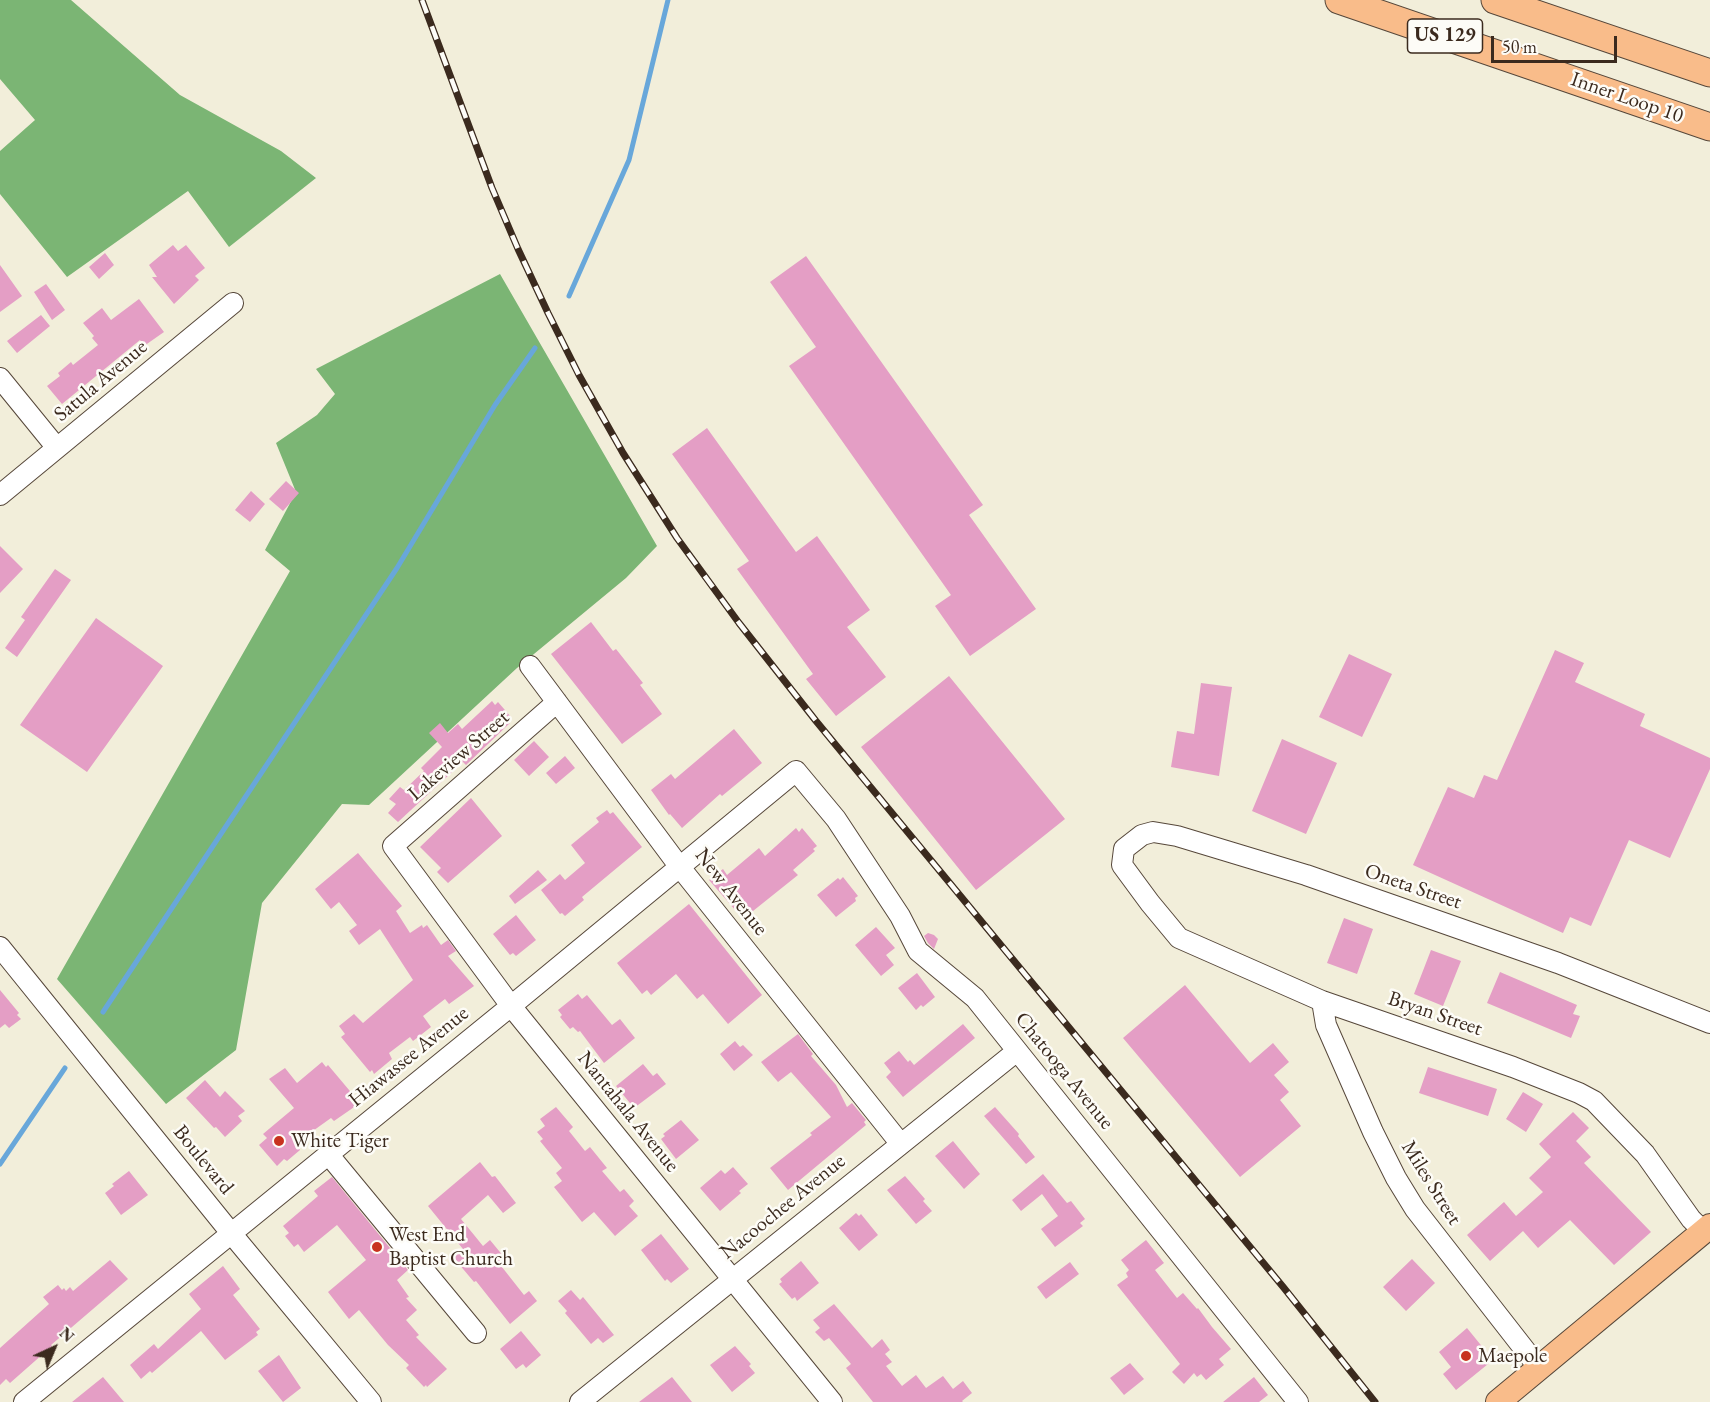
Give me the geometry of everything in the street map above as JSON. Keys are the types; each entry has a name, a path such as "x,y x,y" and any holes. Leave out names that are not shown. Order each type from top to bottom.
{"highway":[{"name":"Inner Loop 10","path":"1339,0 1710,127"},
{"name":"US 129","path":"1495,0 1710,72"}],"main road":[{"path":"1498,1402 1707,1228"}],"street":[{"name":"Satula Avenue","path":"0,495 233,303"},
{"path":"0,378 57,448"},
{"name":"New Avenue","path":"530,666 680,866 900,1143"},
{"name":"Lakeview Street","path":"393,846 557,702"},
{"name":"Hiawassee Avenue","path":"24,1402 796,771"},
{"name":"Chatooga Avenue","path":"796,771 836,819 900,916 918,951 975,998 1298,1402"},
{"name":"Oneta Street","path":"1128,874 1122,865 1124,849 1132,842 1153,832 1177,836 1306,874 1558,963 1710,1023"},
{"name":"Nantahala Avenue","path":"393,846 511,1006 832,1402"},
{"name":"Bryan Street","path":"1128,874 1179,938 1322,1001 1513,1067 1594,1101 1645,1154 1691,1219 1707,1228"},
{"name":"Boulevard","path":"1,950 371,1402"},
{"name":"Miles Street","path":"1322,1001 1326,1025 1396,1178 1415,1209 1539,1368"},
{"name":"Nacoochee Avenue","path":"580,1402 1017,1051"},
{"path":"328,1154 477,1333"}],"green space":[{"path":"0,0 71,0 180,95 281,151 316,178 229,247 188,191 67,277 0,194 0,151 35,120 0,79"},
{"path":"500,274 657,546 626,578 517,668 369,805 342,804 262,903 236,1050 166,1104 57,979 290,571 265,550 296,492 276,443 317,415 335,394 316,369"}],"building":[{"path":"173,245 178,251 186,245 205,268 195,276 199,280 174,304 152,277 157,277 149,265"},
{"path":"105,253 114,265 99,279 89,267"},
{"path":"806,256 983,505 969,515 1036,609 970,656 935,606 951,595 789,366 816,347 770,282"},
{"path":"0,265 22,296 0,312"},
{"path":"46,284 65,310 52,320 34,292"},
{"path":"139,299 164,332 144,346 140,340 62,404 47,386 60,376 58,373 71,362 73,365 98,345 83,323 102,308 111,320"},
{"path":"41,315 50,326 17,353 7,341"},
{"path":"707,428 796,552 817,536 870,610 847,627 886,677 836,716 806,679 813,674 737,569 749,561 672,454"},
{"path":"286,481 299,493 283,511 269,499"},
{"path":"251,491 265,504 250,522 235,510"},
{"path":"0,546 23,569 0,593"},
{"path":"55,569 71,580 17,657 5,648 25,620 21,617"},
{"path":"96,618 163,666 87,772 20,725"},
{"path":"591,622 613,651 616,649 643,683 640,685 662,714 622,744 551,654"},
{"path":"1555,650 1584,663 1575,682 1645,714 1640,726 1710,758 1710,769 1670,858 1629,840 1591,926 1570,917 1563,933 1413,865 1448,787 1474,798 1484,775 1497,780"},
{"path":"1349,654 1392,674 1362,737 1319,717"},
{"path":"949,676 1065,819 976,890 861,747"},
{"path":"1201,683 1232,687 1219,776 1171,767 1177,731 1194,734"},
{"path":"492,701 495,705 498,702 511,717 508,720 510,723 466,765 463,762 398,822 388,813 396,804 389,799 400,787 404,790 424,771 421,768 442,747 429,733 440,723 448,733 458,724 462,729"},
{"path":"734,729 762,763 722,796 720,794 682,828 669,815 651,790 671,774 675,779"},
{"path":"1282,739 1337,763 1306,834 1252,811"},
{"path":"534,741 549,757 529,776 514,760"},
{"path":"565,756 575,768 556,784 546,773"},
{"path":"471,798 502,836 448,883 437,872 441,868 420,847"},
{"path":"607,810 610,814 613,812 642,847 582,897 584,900 565,916 560,914 541,890 560,874 565,880 585,863 571,845 599,822 596,818"},
{"path":"796,828 799,832 802,828 817,846 813,849 815,851 793,870 798,875 743,919 709,880 723,869 727,875 759,848 765,856"},
{"path":"358,853 402,906 396,911 410,933 422,925 423,928 427,925 441,945 448,940 456,951 448,956 474,986 449,1004 445,999 423,1016 431,1027 413,1041 410,1037 389,1053 392,1059 374,1074 341,1037 345,1034 339,1026 354,1014 363,1023 413,980 380,929 359,945 349,931 357,925 339,902 331,909 315,889"},
{"path":"538,870 547,880 515,904 509,896"},
{"path":"843,877 858,896 855,898 856,901 836,917 817,895 838,878 840,880"},
{"path":"689,904 762,995 728,1024 703,994 697,999 676,974 651,995 647,990 642,994 617,963"},
{"path":"516,915 536,940 516,956 513,953 510,955 493,934"},
{"path":"1344,918 1373,929 1357,974 1327,963"},
{"path":"876,927 895,948 886,955 894,965 881,976 855,945"},
{"path":"928,933 938,939 934,949 924,936"},
{"path":"1431,950 1461,961 1443,1006 1414,994"},
{"path":"1500,972 1577,1005 1573,1014 1580,1016 1571,1038 1487,1003"},
{"path":"917,973 935,997 916,1010 898,988"},
{"path":"1185,985 1250,1063 1273,1043 1289,1062 1274,1075 1289,1092 1280,1100 1301,1126 1240,1177 1123,1038"},
{"path":"0,990 19,1013 17,1015 21,1019 9,1028 5,1024 0,1028"},
{"path":"578,994 582,999 587,995 612,1025 620,1019 635,1038 604,1063 580,1031 578,1032 573,1027 570,1029 560,1017 562,1015 558,1010"},
{"path":"963,1024 975,1038 903,1097 886,1077 891,1072 884,1063 899,1051 908,1062 910,1060 914,1065"},
{"path":"798,1034 813,1054 811,1056 836,1085 847,1107 852,1103 866,1120 864,1122 866,1125 788,1190 770,1168 831,1117 791,1072 778,1082 761,1062"},
{"path":"735,1041 753,1055 734,1071 720,1054"},
{"path":"322,1062 326,1067 328,1065 360,1103 334,1121 331,1118 296,1143 300,1150 277,1166 259,1145 267,1138 263,1134 294,1108 269,1079 285,1068 297,1083"},
{"path":"643,1064 653,1076 657,1073 666,1084 634,1108 616,1086"},
{"path":"1428,1067 1497,1089 1488,1116 1419,1093"},
{"path":"205,1080 220,1097 225,1091 245,1111 238,1116 242,1121 225,1137 186,1098"},
{"path":"1523,1092 1543,1104 1526,1132 1506,1119"},
{"path":"556,1107 573,1127 569,1131 585,1151 590,1147 607,1168 602,1171 620,1192 624,1189 634,1201 629,1206 638,1216 615,1236 594,1212 582,1222 554,1187 562,1181 556,1173 562,1168 540,1141 543,1139 537,1132 545,1126 540,1119"},
{"path":"995,1107 1019,1134 1018,1136 1035,1157 1026,1164 984,1116"},
{"path":"1573,1112 1589,1128 1576,1141 1591,1157 1584,1163 1651,1232 1614,1265 1570,1220 1538,1248 1523,1231 1490,1261 1467,1235 1504,1202 1516,1216 1543,1192 1529,1178 1551,1157 1539,1144"},
{"path":"681,1120 699,1140 676,1159 661,1139 665,1136 663,1134"},
{"path":"953,1141 980,1174 964,1189 935,1156"},
{"path":"480,1162 492,1177 495,1176 516,1203 503,1213 488,1195 461,1219 483,1246 490,1240 504,1257 498,1262 524,1295 529,1291 537,1301 510,1324 476,1281 474,1282 453,1257 463,1249 428,1206"},
{"path":"733,1167 748,1184 720,1211 700,1188 721,1170 725,1174"},
{"path":"129,1171 148,1195 121,1215 105,1193 114,1186 112,1184"},
{"path":"1043,1174 1067,1203 1071,1201 1085,1219 1080,1223 1083,1226 1055,1247 1041,1229 1058,1216 1042,1194 1021,1211 1012,1200"},
{"path":"905,1176 932,1211 916,1224 887,1190"},
{"name":"West End Baptist Church","path":"332,1177 408,1270 397,1280 409,1297 406,1298 417,1310 406,1320 419,1335 416,1337 447,1369 427,1387 426,1385 424,1387 406,1368 409,1365 388,1345 359,1310 349,1319 328,1292 366,1260 337,1225 304,1252 298,1244 294,1247 285,1236 289,1233 283,1226 318,1196 314,1191"},
{"path":"856,1213 859,1216 861,1214 878,1235 859,1251 839,1228"},
{"path":"661,1234 689,1269 671,1283 667,1279 665,1281 641,1250"},
{"path":"1146,1240 1164,1263 1155,1270 1177,1298 1183,1293 1198,1308 1231,1349 1219,1359 1224,1365 1206,1380 1201,1374 1197,1377 1194,1373 1184,1384 1172,1372 1180,1364 1117,1285 1128,1277 1126,1273 1129,1270 1121,1260"},
{"path":"1412,1259 1435,1283 1406,1311 1383,1287"},
{"path":"110,1260 128,1279 10,1383 6,1379 0,1385 0,1348 49,1304 43,1297 58,1285 62,1290 64,1288 66,1291 70,1287 73,1291"},
{"path":"801,1261 819,1283 797,1301 795,1297 792,1299 779,1284 782,1282 780,1279"},
{"path":"1070,1262 1079,1274 1046,1299 1037,1287"},
{"path":"223,1266 240,1289 233,1295 260,1329 256,1332 258,1335 225,1360 201,1331 152,1373 150,1371 141,1379 130,1365 154,1344 158,1349 201,1309 189,1294"},
{"path":"571,1290 580,1300 583,1297 614,1335 603,1343 598,1338 591,1344 558,1301"},
{"path":"834,1304 872,1348 882,1339 890,1350 885,1354 892,1362 886,1366 902,1386 916,1375 926,1388 943,1376 953,1389 963,1381 972,1393 963,1402 873,1402 846,1368 851,1364 829,1338 824,1341 815,1332 820,1328 813,1320"},
{"name":"Maepole","path":"1467,1328 1493,1360 1456,1390 1443,1374 1451,1367 1439,1352"},
{"path":"521,1331 541,1355 526,1368 523,1364 516,1369 500,1349"},
{"path":"735,1346 751,1364 749,1366 755,1373 732,1392 710,1365"},
{"path":"279,1355 301,1388 283,1402 258,1371"},
{"path":"1130,1363 1144,1379 1124,1395 1110,1378"},
{"path":"103,1377 124,1402 72,1402"},
{"path":"672,1377 692,1402 639,1402"},
{"path":"1254,1377 1268,1395 1259,1402 1223,1402"}],"waterway":[{"path":"569,296 629,160 668,0"},
{"path":"103,1012 397,568 495,405 535,348"},
{"path":"0,1164 65,1068"}],"railway":[{"path":"422,0 492,188 548,313 579,375 623,453 677,538 739,623 816,721 1284,1288 1375,1402"}],"place":[{"name":"White Tiger","path":"279,1141"},
{"name":"West End Baptist Church","path":"377,1247"},
{"name":"Maepole","path":"1466,1356"}]}
